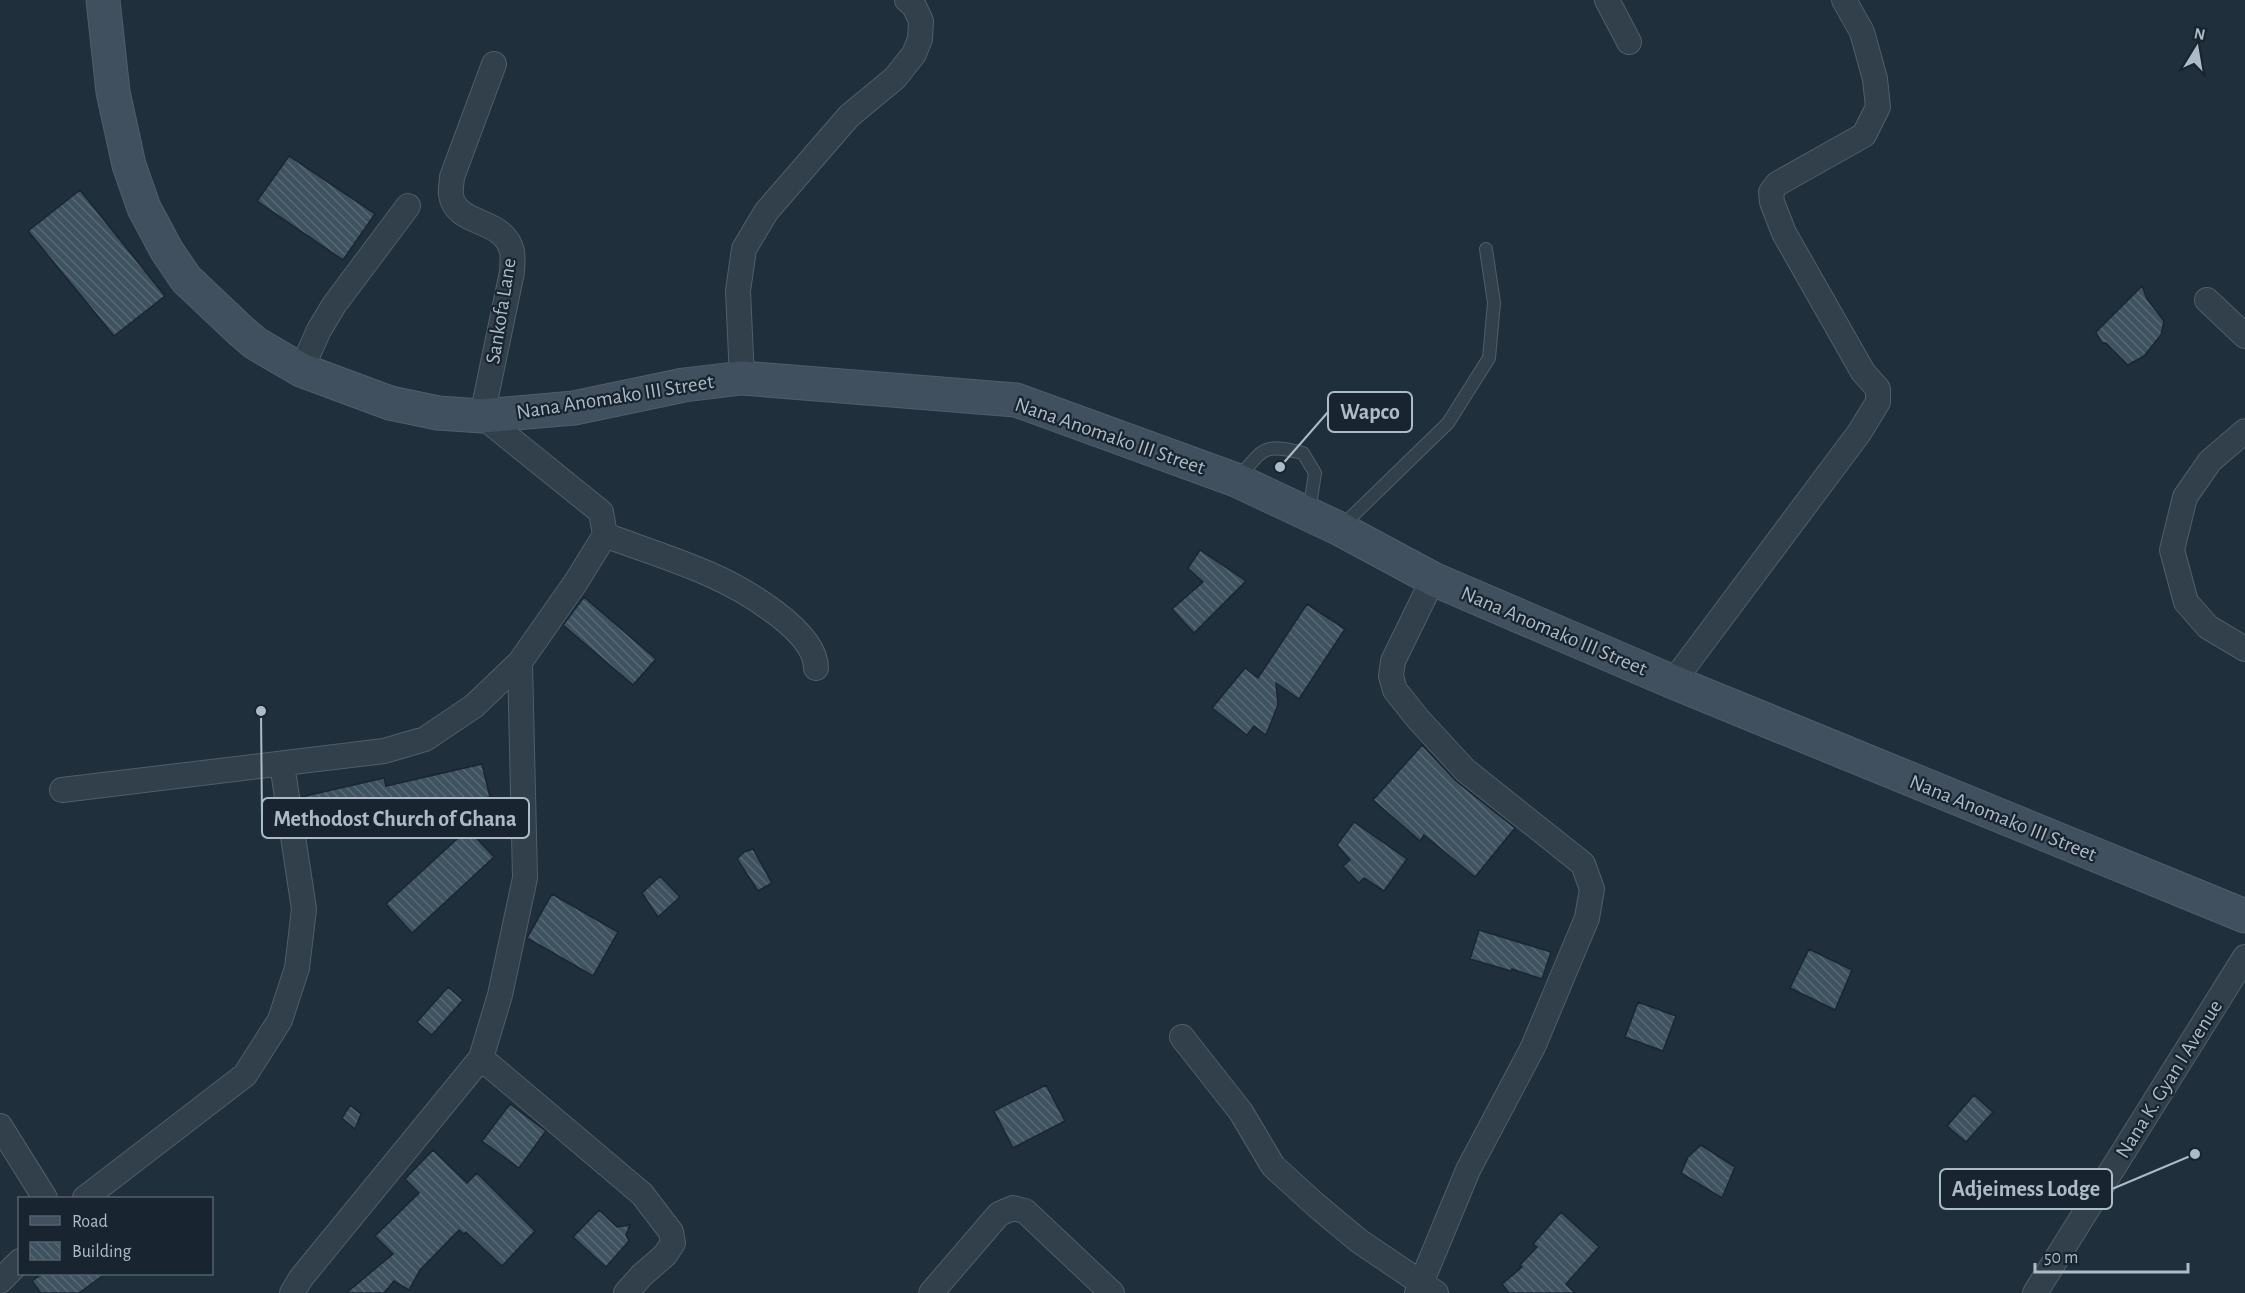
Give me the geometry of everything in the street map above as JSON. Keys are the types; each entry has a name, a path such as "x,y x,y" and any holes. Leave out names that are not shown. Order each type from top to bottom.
{"street":[{"name":"Nana Anomako III Street","path":"103,0 113,92 129,165 148,217 166,251 186,279 255,343 301,370 390,403 438,412 482,416 574,408 684,385 742,378 1016,400 1236,480 1340,529 1432,579 1673,682 2245,916"},
{"path":"742,378 738,291 744,249 766,212 849,116 895,78 914,54 920,39 921,21 915,6 907,0"},
{"path":"1607,0 1629,42"},
{"path":"1673,682 1859,433 1878,402 1878,390 1857,362 1784,233 1772,202 1771,192 1777,184 1864,135 1878,107 1875,79 1862,32 1845,0"},
{"name":"Sankofa Lane","path":"482,416 512,272 512,249 498,230 486,223 468,218 456,206 451,196 452,177 494,64"},
{"path":"301,370 319,330 334,305 408,206"},
{"path":"2207,300 2245,336"},
{"path":"62,790 384,751 425,739 474,706 520,662 576,582 604,535 601,512 482,416"},
{"path":"2245,431 2210,461 2185,497 2172,550 2186,602 2208,627 2245,649"},
{"path":"604,535 710,574 767,606 795,629 812,650 816,658 816,668"},
{"path":"1182,1037 1241,1112 1273,1166 1359,1241 1425,1289 1468,1170 1533,1047 1587,918 1592,889 1583,864 1466,770 1418,719 1395,690 1391,676 1393,661 1432,579"},
{"path":"292,1293 308,1269 480,1058 500,995 525,878 520,662"},
{"path":"86,1197 245,1075 280,1020 297,968 304,909 282,764"},
{"name":"Nana K. Gyan I Avenue","path":"2035,1293 2245,957"},
{"path":"480,1058 599,1155 642,1194 672,1232 673,1244 665,1255 626,1293"},
{"path":"0,1126 44,1197"},
{"path":"932,1293 999,1214 1013,1208 1025,1212 1112,1293"},
{"path":"0,1281 18,1263"}],"lane":[{"path":"1340,529 1448,423 1489,358 1494,303 1486,249"},
{"path":"1236,480 1263,450 1278,447 1303,453 1315,473 1309,514"}],"building":[{"path":"289,156 375,214 343,260 257,201"},
{"path":"80,190 165,296 114,336 28,231"},
{"path":"2142,286 2147,299 2164,321 2161,335 2144,356 2128,365 2106,343 2102,343 2096,332"},
{"path":"1200,550 1246,581 1194,633 1172,609 1203,582 1188,568"},
{"path":"584,597 656,659 633,685 563,625"},
{"path":"1307,604 1345,629 1299,699 1276,683 1278,705 1266,735 1254,726 1247,735 1212,708 1245,668 1258,678"},
{"path":"1422,745 1456,781 1515,828 1475,877 1424,835 1420,841 1373,800"},
{"path":"482,764 490,797 308,839 301,797 384,778 386,786"},
{"path":"1354,822 1407,859 1384,891 1364,878 1359,883 1343,866 1350,860 1337,845"},
{"path":"468,829 494,857 412,933 386,904"},
{"path":"753,849 772,883 758,891 737,859 744,852"},
{"path":"660,876 680,897 658,917 642,893"},
{"path":"552,894 618,932 593,976 527,938"},
{"path":"1479,930 1551,952 1542,979 1470,959"},
{"path":"1809,949 1852,970 1835,1010 1790,988"},
{"path":"448,987 463,1000 432,1035 417,1022"},
{"path":"1638,1002 1676,1016 1663,1051 1625,1037"},
{"path":"1046,1085 1065,1121 1013,1148 994,1111"},
{"path":"1974,1095 1993,1112 1966,1142 1947,1126"},
{"path":"510,1104 546,1131 519,1168 482,1141"},
{"path":"350,1105 361,1114 355,1129 342,1118"},
{"path":"1701,1145 1735,1167 1722,1198 1681,1173 1688,1157"},
{"path":"433,1150 467,1183 477,1173 535,1231 502,1266 466,1232 464,1234 459,1230 420,1270 409,1290 394,1281 384,1293 346,1293 393,1254 375,1236 419,1193 405,1179"},
{"path":"599,1210 617,1227 630,1225 626,1235 629,1241 606,1267 573,1237"},
{"path":"1561,1212 1599,1247 1566,1284 1575,1293 1509,1293 1502,1284 1522,1267 1520,1265 1537,1247 1533,1244"},
{"path":"41,1275 104,1275 79,1293 41,1293 32,1281"}],"place":[{"name":"Wapco","path":"1280,467"},
{"name":"Methodost Church of Ghana","path":"261,711"},
{"name":"Adjeimess Lodge","path":"2195,1154"}]}
